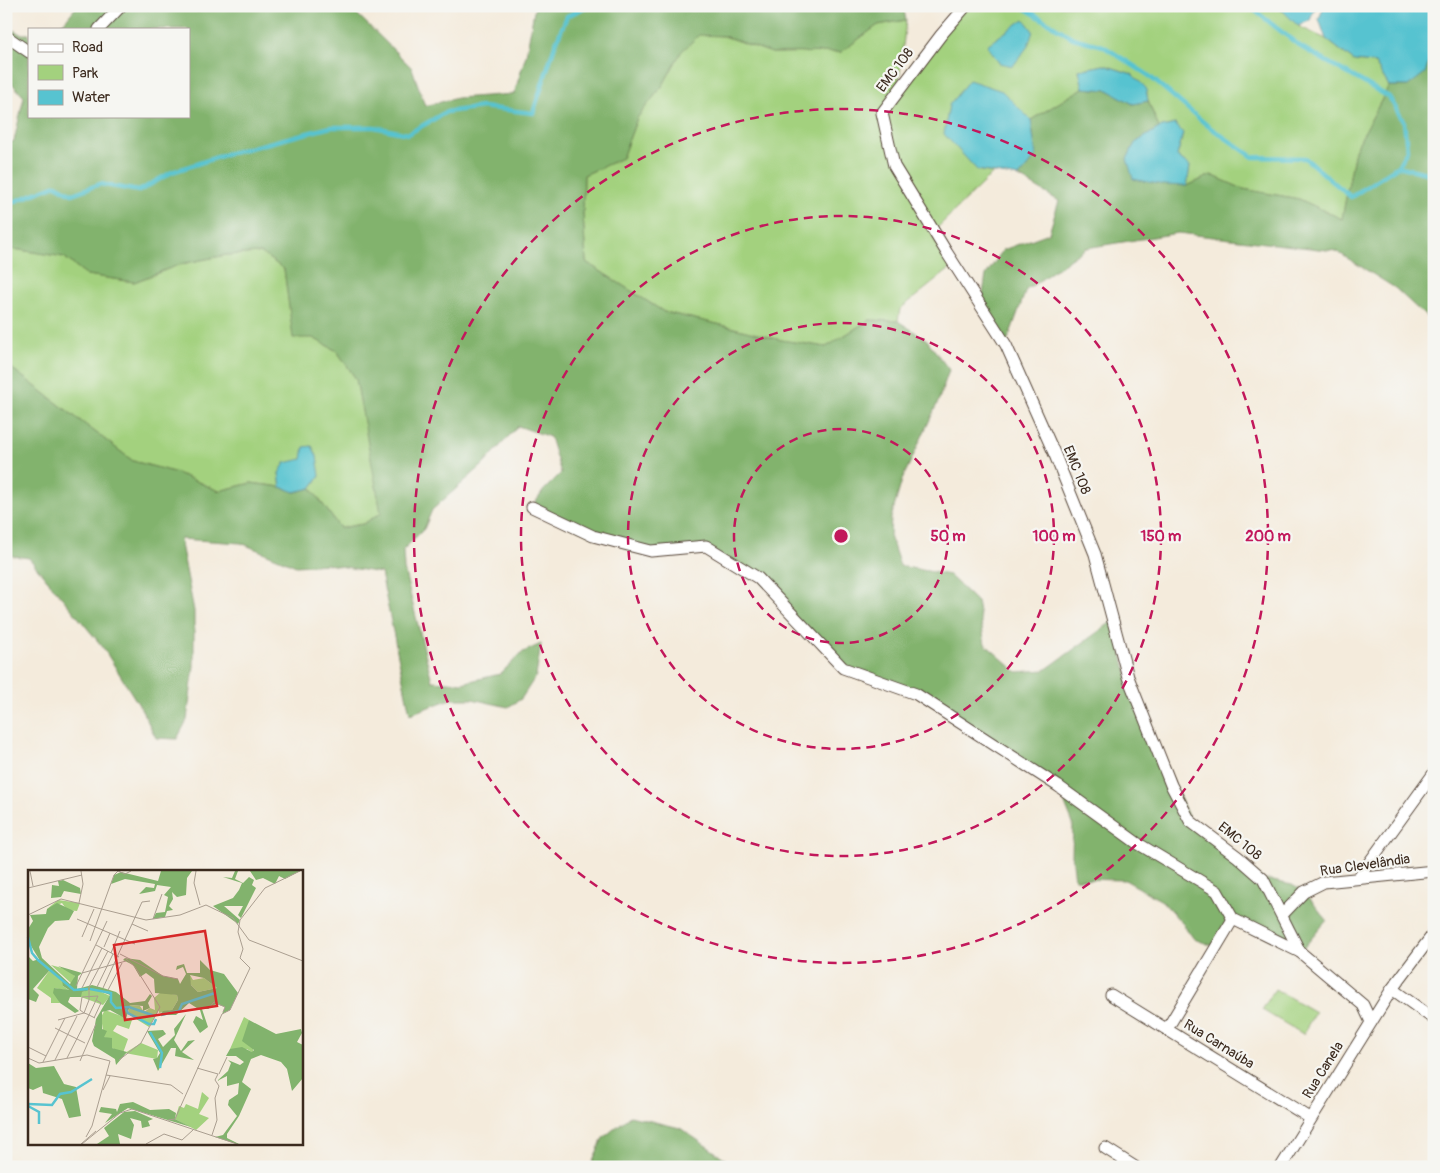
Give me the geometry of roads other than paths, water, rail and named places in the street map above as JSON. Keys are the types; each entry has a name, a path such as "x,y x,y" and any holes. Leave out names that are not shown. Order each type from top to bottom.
{"street":[{"path":"100,28 121,6"},
{"name":"EMC 108","path":"966,6 941,35 882,112 894,166 1006,345 1055,456 1095,554 1128,677 1171,785 1190,821 1238,857 1263,879 1300,952"},
{"path":"6,36 28,51"},
{"path":"532,507 593,536 651,551 706,546 758,578 843,668 916,694 1058,786 1137,843 1216,891 1233,919 1300,952 1363,1005 1371,1022"},
{"path":"1358,878 1434,773"},
{"name":"Rua Clevelândia","path":"1282,916 1304,892 1324,882 1434,871"},
{"path":"1167,1030 1233,919"},
{"name":"Rua Canela","path":"1281,1167 1392,989 1434,933"},
{"path":"1392,989 1434,1019"},
{"name":"Rua Carnaúba","path":"1111,995 1310,1118"},
{"path":"1105,1148 1135,1167"}],"water":[{"path":"1275,6 1316,6 1310,20 1298,26"},
{"path":"1324,6 1423,6 1434,16 1431,54 1425,73 1408,86 1389,86 1375,63 1354,61 1326,39 1319,19"},
{"path":"1024,19 1033,31 1028,46 1013,66 999,63 987,45"},
{"path":"1104,65 1132,74 1146,88 1148,101 1133,104 1108,90 1083,88 1079,70"},
{"path":"969,80 1002,91 1031,120 1036,156 1019,177 977,170 944,134 949,105"},
{"path":"1175,124 1183,133 1177,156 1190,166 1187,186 1163,185 1133,179 1127,159 1135,143 1159,128"},
{"path":"312,446 317,456 320,476 311,488 295,492 281,487 279,473 285,463 302,459 304,447"}],"waterway":[{"path":"6,205 56,185 72,194 100,184 139,191 172,172 230,153 331,127 374,127 408,134 446,112 482,107 533,113 555,45 567,16 588,6"},
{"path":"749,6 789,9 793,6"},
{"path":"1021,6 1073,38 1103,46 1148,75 1208,126 1253,157 1305,158 1351,197 1398,166 1434,175"},
{"path":"1249,6 1301,47 1389,97 1404,122 1407,150 1398,166"}]}
